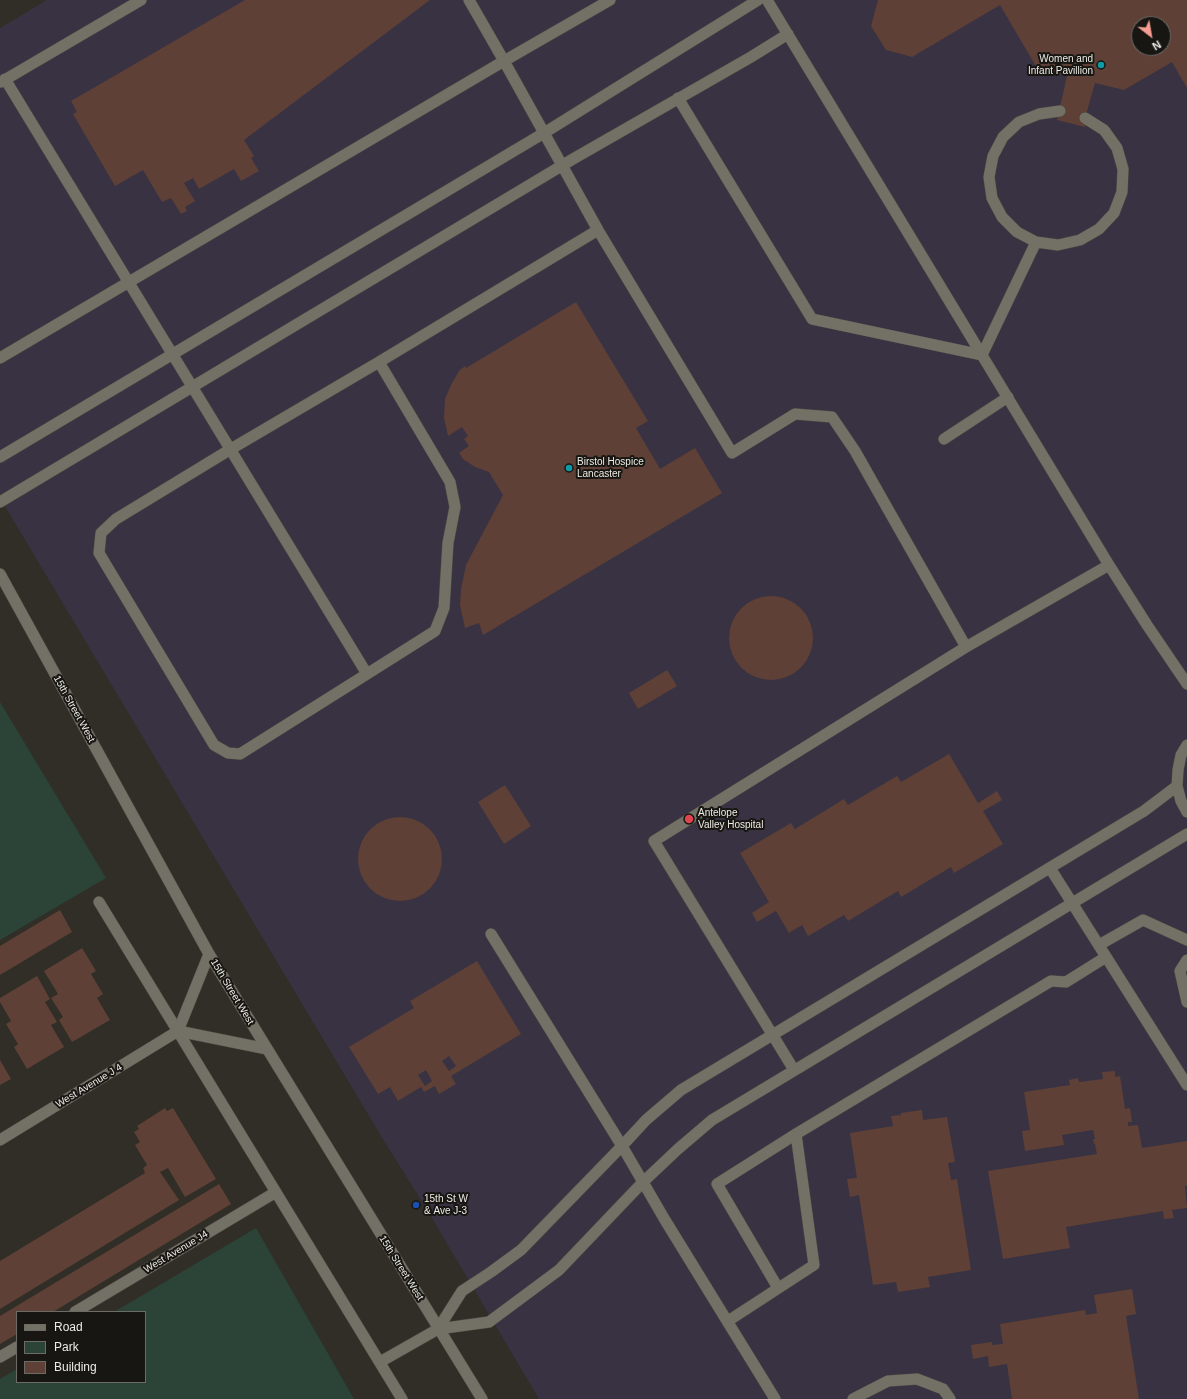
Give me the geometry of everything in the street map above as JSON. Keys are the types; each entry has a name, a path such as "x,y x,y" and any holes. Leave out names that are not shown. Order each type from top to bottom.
{"street":[{"path":"141,0 3,81 129,282 367,674"},
{"path":"469,0 598,230 732,453 795,414 832,417 855,451 966,647"},
{"path":"0,358 610,0"},
{"path":"0,457 544,133 758,0"},
{"path":"767,0 1109,565 1151,632 1187,684"},
{"path":"0,502 562,165 788,34"},
{"path":"678,98 812,319 982,355"},
{"path":"1060,111 1039,114 1019,122 1003,137 993,156 989,177 992,198 1002,217 1017,232 1036,242 1058,245 1080,240 1100,229 1114,213 1122,192 1123,169 1117,148 1104,130 1085,118"},
{"path":"379,362 450,482 455,507 448,543 444,608 434,631 240,754 228,753 214,745 99,553 101,533 116,519 598,230"},
{"path":"982,355 1036,242"},
{"path":"944,439 1008,397"},
{"path":"794,1070 654,841 966,647 1109,565"},
{"name":"15th Street West","path":"0,574 209,954 482,1399"},
{"path":"1187,744 1178,770 1177,786 1181,801 1187,812"},
{"path":"438,1329 462,1291 521,1250 646,1120 681,1090 1144,811 1177,786"},
{"path":"380,1362 438,1329 489,1322 559,1270 643,1182 712,1120 1187,834"},
{"path":"1050,868 1187,1085"},
{"path":"99,902 402,1399"},
{"path":"1099,945 1143,920 1187,940"},
{"path":"490,934 622,1146 775,1399"},
{"path":"178,1032 209,954"},
{"path":"778,1288 717,1184 796,1134 1051,981 1066,982 1106,957"},
{"path":"1187,960 1180,971 1187,1002"},
{"path":"178,1032 267,1049"},
{"name":"West Avenue J 4","path":"0,1140 178,1032"},
{"path":"728,1321 814,1265 796,1134"},
{"name":"West Avenue J4","path":"78,1311 276,1192"},
{"path":"0,1357 16,1348"},
{"path":"853,1399 888,1381 917,1379 943,1390 950,1399"}],"shaded area":[{"name":"Antelope Valley Hospital","path":"47,0 1187,0 1187,1399 539,1399 0,498 0,28"}],"green space":[{"path":"0,702 106,878 0,940"},
{"path":"256,1228 354,1399 0,1399 0,1379 16,1370 16,1383 146,1383 146,1311 116,1311"}],"building":[{"path":"245,0 430,0 244,140 254,156 251,158 259,171 241,181 234,169 199,189 193,178 184,183 195,201 185,207 187,211 181,214 171,198 162,202 143,170 115,186 73,114 77,112 71,101"},
{"name":"Women and Infant Pavillion","path":"878,0 1187,0 1187,88 1172,62 1124,90 1095,83 1085,118 1085,127 1057,120 1067,76 1037,68 1000,5 912,57 886,50 871,26"},
{"name":"Birstol Hospice Lancaster","path":"576,302 648,421 636,428 660,469 695,448 722,493 483,635 479,623 465,628 460,605 461,589 466,565 503,495 489,472 475,467 463,459 459,453 469,446 464,439 468,436 462,427 448,436 444,418 445,399 459,371 465,366 466,368"},
{"path":"771,596 779,597 794,603 806,615 812,630 812,646 806,661 794,673 779,679 771,680 763,679 748,673 736,661 730,646 729,638 730,630 736,615 748,603 763,597"},
{"path":"667,670 677,686 638,709 629,693"},
{"path":"949,754 978,803 997,791 1002,800 983,811 1003,844 954,873 951,867 901,897 898,891 848,921 844,915 808,936 802,925 789,933 776,911 757,922 752,913 769,902 740,853 791,823 795,829 844,799 848,805 897,776 901,782"},
{"path":"505,785 531,826 504,844 478,802"},
{"path":"400,817 408,818 423,824 435,836 441,851 441,867 435,882 423,894 408,900 400,901 392,900 377,894 365,882 359,867 358,859 359,851 365,836 377,824 392,818"},
{"path":"60,910 72,932 0,975 0,946"},
{"path":"82,948 96,971 91,974 103,994 97,998 110,1020 72,1042 59,1020 63,1017 51,998 58,994 44,971"},
{"path":"477,961 521,1034 451,1076 456,1084 439,1094 435,1086 424,1092 421,1087 398,1101 390,1087 378,1094 349,1047 414,1008 410,1001","holes":["449,1056 456,1066 449,1071 442,1061","426,1070 432,1081 425,1086 418,1075"]},
{"path":"37,976 50,999 45,1002 57,1022 51,1025 64,1047 27,1069 14,1047 18,1044 6,1024 11,1021 0,1002 0,998"},
{"path":"0,1060 11,1079 0,1085"},
{"path":"1115,1071 1115,1077 1120,1076 1125,1109 1130,1108 1132,1122 1128,1122 1128,1126 1138,1125 1142,1148 1187,1141 1187,1185 1185,1186 1187,1208 1172,1210 1174,1218 1164,1219 1163,1211 1066,1227 1070,1248 1003,1259 988,1171 1097,1154 1093,1139 1095,1139 1093,1130 1062,1135 1064,1145 1025,1151 1022,1131 1030,1130 1024,1092 1070,1085 1069,1080 1078,1078 1079,1082 1103,1079 1102,1072"},
{"path":"165,1108 167,1111 173,1108 216,1179 185,1197 168,1168 160,1172 179,1200 0,1309 0,1261 145,1173 143,1168 147,1165 135,1145 140,1142 134,1132 139,1129 137,1126"},
{"path":"922,1110 923,1120 947,1117 955,1162 948,1163 951,1180 957,1179 971,1270 928,1277 930,1287 898,1292 896,1282 873,1285 859,1195 850,1197 847,1179 857,1178 850,1133 893,1126 891,1116"},
{"path":"219,1184 231,1204 55,1311 16,1311 16,1335 0,1344 0,1316"},
{"path":"1132,1289 1136,1314 1126,1316 1139,1399 1012,1399 1007,1364 989,1367 988,1356 973,1359 971,1345 992,1342 992,1345 1003,1344 1000,1324 1085,1310 1086,1315 1097,1313 1094,1295"}],"place":[{"name":"Women and Infant Pavillion","path":"1101,65"},
{"name":"Birstol Hospice Lancaster","path":"569,468"},
{"name":"Antelope Valley Hospital","path":"689,819"},
{"name":"15th St W & Ave J-3","path":"416,1205"}]}
